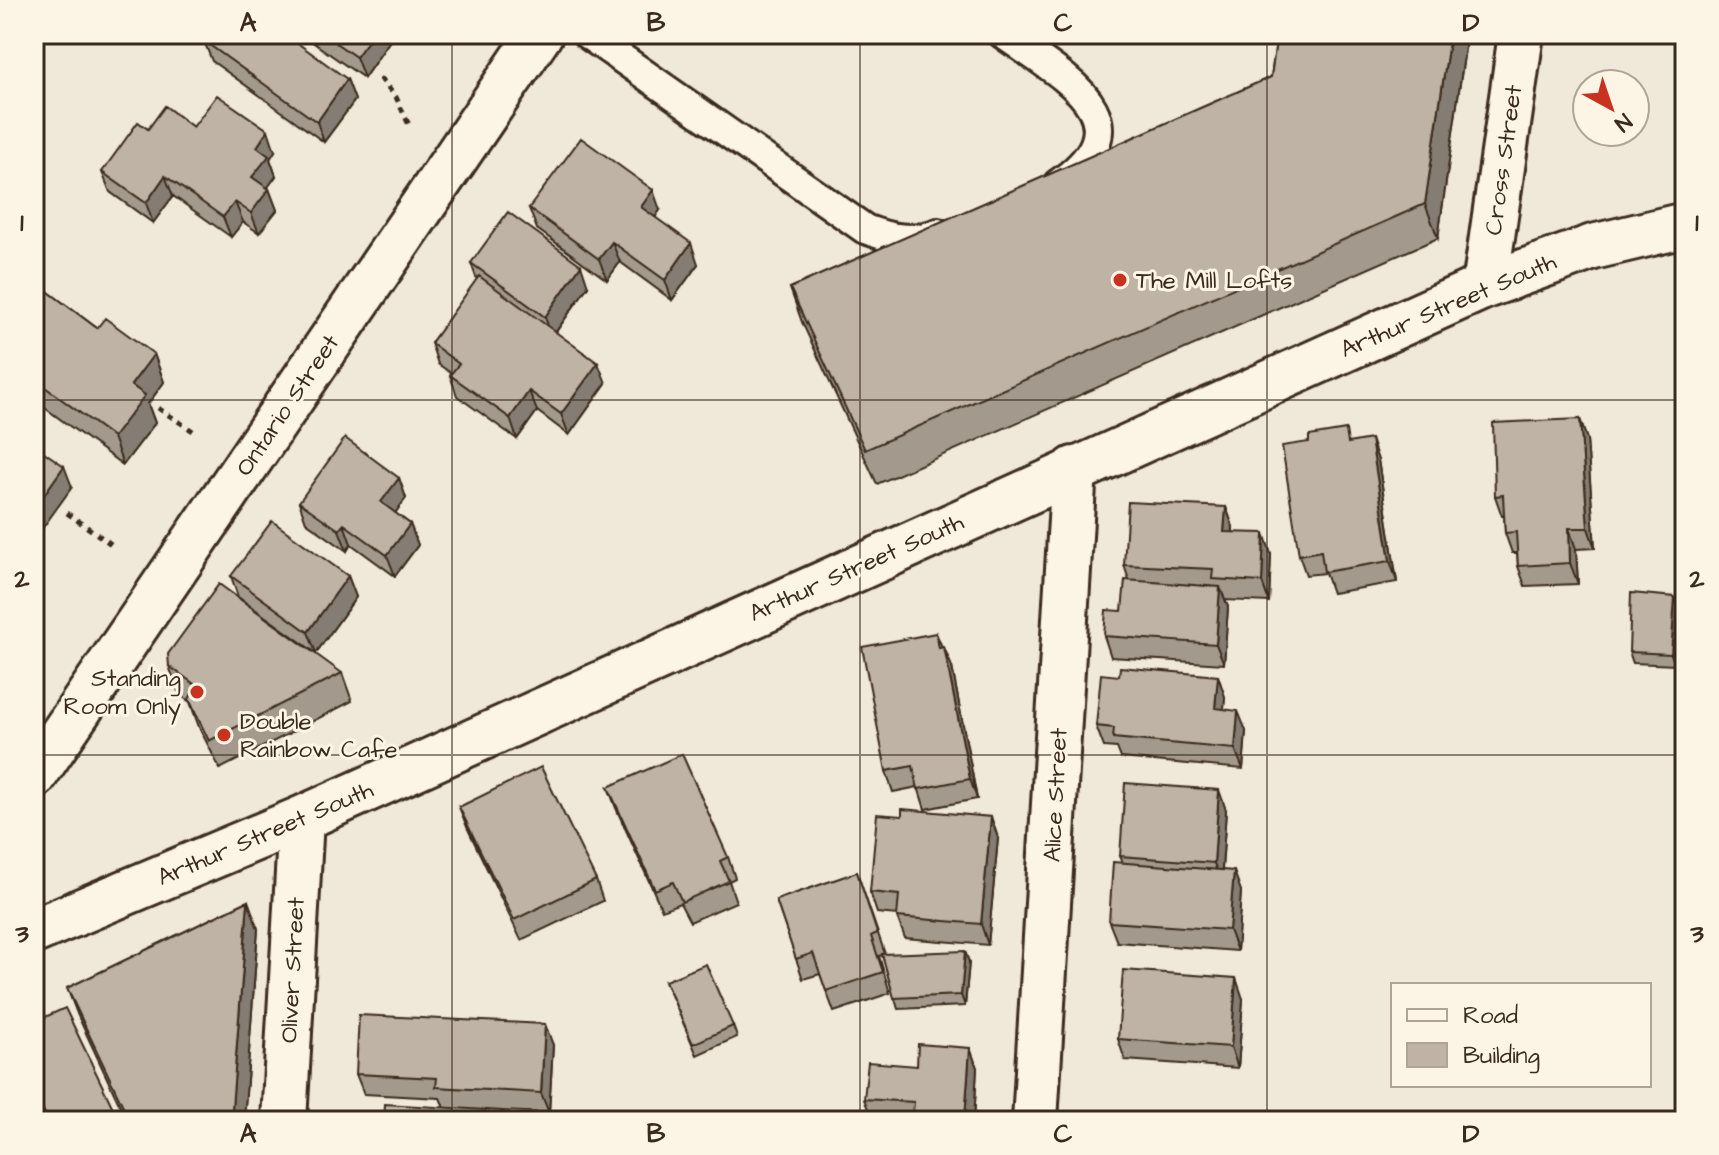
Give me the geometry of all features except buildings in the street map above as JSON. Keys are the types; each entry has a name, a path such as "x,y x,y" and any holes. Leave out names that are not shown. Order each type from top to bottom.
{"street":[{"name":"Ontario Street","path":"34,776 540,34"},
{"name":"Cross Street","path":"1485,286 1521,34"},
{"name":"Arthur Street South","path":"34,931 301,819 1485,286 1593,247 1685,225"},
{"name":"Alice Street","path":"1035,1121 1074,469"},
{"name":"Oliver Street","path":"284,1121 301,819"}],"lane":[{"path":"587,34 865,229 890,239 922,239 964,223"},
{"path":"1003,34 1081,90 1098,118 1098,139 1085,160 1050,190 1035,195"}],"path":[{"path":"380,78 396,97 409,125"},
{"path":"158,408 193,431"},
{"path":"67,513 111,544"}],"place":[{"name":"The Mill Lofts","path":"1120,280"},
{"name":"Standing Room Only","path":"197,692"},
{"name":"Double Rainbow Cafe","path":"224,735"}]}
